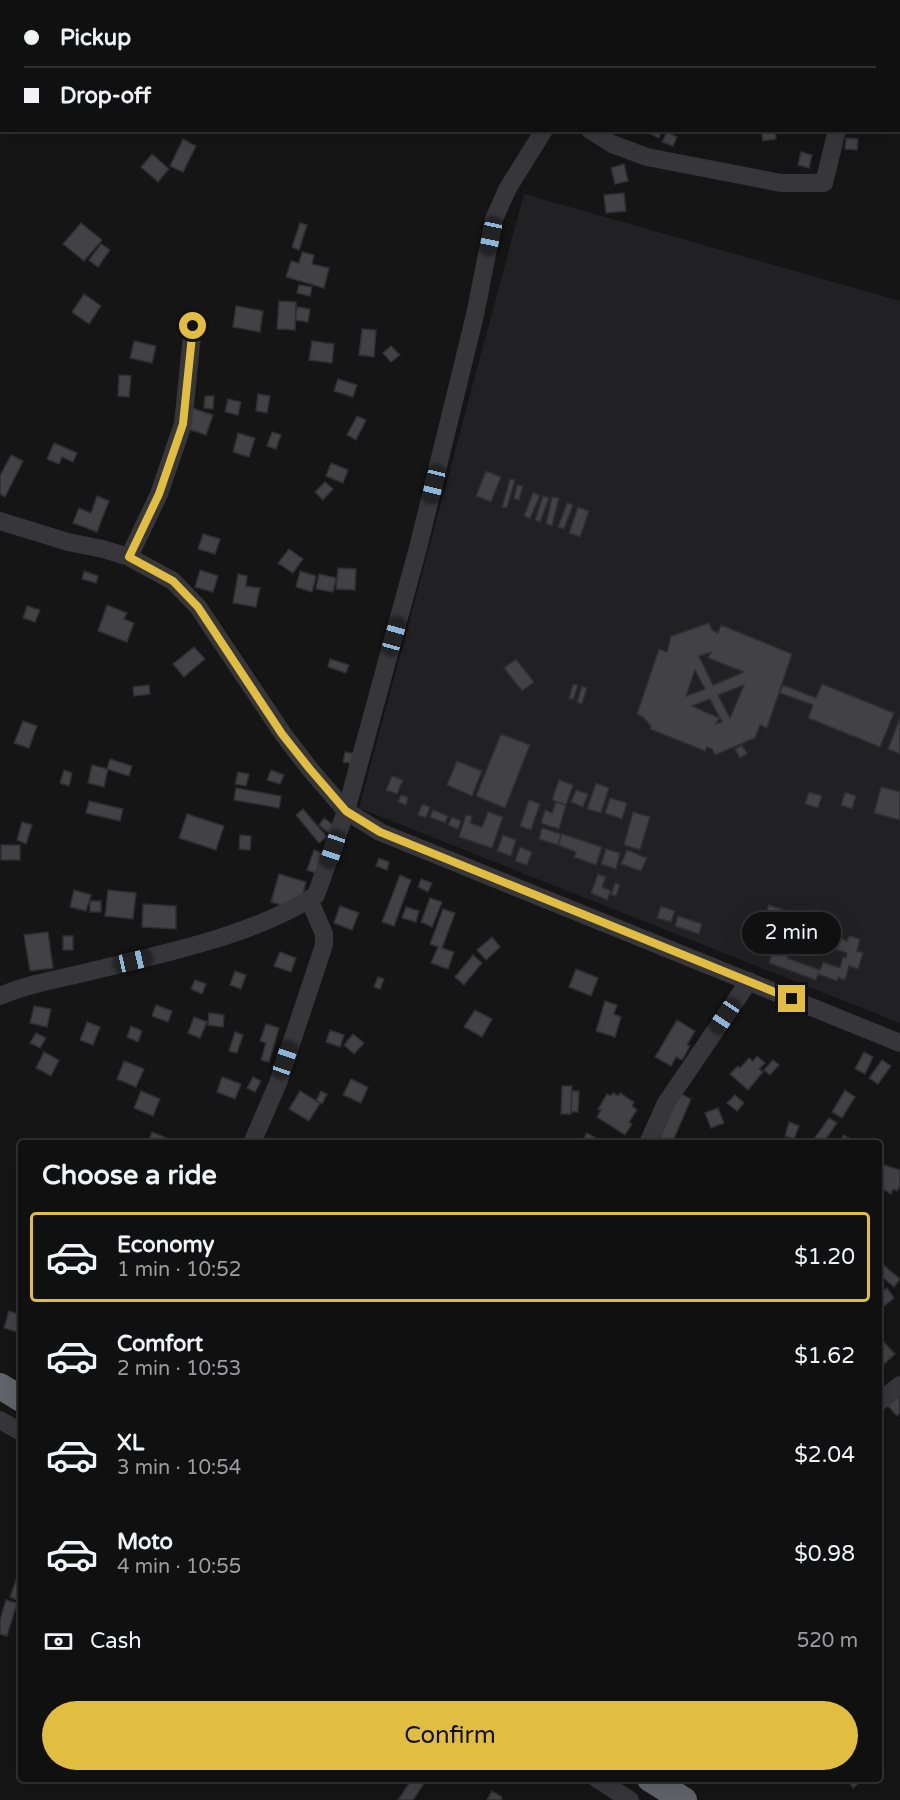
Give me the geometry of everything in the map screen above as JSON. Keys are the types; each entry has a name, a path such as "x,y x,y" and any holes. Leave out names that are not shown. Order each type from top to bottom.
{"highway":[{"path":"0,1386 18,1397"},
{"path":"655,1782 684,1800"}],"street":[{"path":"0,996 33,985 153,956 231,933 284,914 316,895 346,811 421,537 475,315 494,219 508,188 543,132"},
{"path":"593,132 612,144 647,157 781,183 824,183 837,132"},
{"path":"129,557 159,494 183,424 193,326"},
{"path":"0,521 68,543 103,549 129,557 173,581 198,607 282,734 309,768 346,811 380,832 900,1043"},
{"path":"253,1140 278,1083 324,945 324,934 309,900"},
{"path":"649,1140 666,1103 749,981"},
{"path":"882,1400 900,1385"},
{"path":"0,1420 18,1430"},
{"path":"602,1782 630,1800"}],"shaded area":[{"path":"524,194 900,301 900,1023 359,808"}],"building":[{"path":"647,132 661,132 659,138"},
{"path":"667,132 677,137 673,146 662,142"},
{"path":"761,132 775,132 776,139 763,141"},
{"path":"846,138 858,139 857,150 845,149"},
{"path":"183,139 196,146 183,172 170,166"},
{"path":"801,152 812,155 809,168 798,165"},
{"path":"152,154 169,169 158,182 141,167"},
{"path":"624,164 628,181 615,184 611,168"},
{"path":"624,193 626,211 606,213 604,195"},
{"path":"81,223 102,240 84,261 63,244"},
{"path":"300,223 307,225 299,250 292,247"},
{"path":"101,244 110,250 98,267 89,260"},
{"path":"302,252 314,255 312,264 329,268 324,288 286,277 291,261 299,263"},
{"path":"299,285 312,287 310,296 297,293"},
{"path":"84,294 101,306 89,324 72,312"},
{"path":"279,301 296,302 295,330 277,329"},
{"path":"236,306 263,311 260,332 233,327"},
{"path":"297,307 310,309 308,322 295,320"},
{"path":"362,329 376,330 374,357 359,355"},
{"path":"134,341 156,346 152,363 130,358"},
{"path":"312,341 334,344 332,363 309,360"},
{"path":"391,346 400,355 391,362 383,353"},
{"path":"119,375 131,376 129,397 118,396"},
{"path":"338,379 357,385 353,397 334,391"},
{"path":"258,394 270,396 267,413 256,411"},
{"path":"205,396 214,396 213,409 204,408"},
{"path":"228,399 241,402 238,415 225,412"},
{"path":"192,408 213,415 206,435 185,428"},
{"path":"357,416 366,420 356,440 347,435"},
{"path":"272,432 281,435 276,449 267,446"},
{"path":"238,433 255,438 249,457 233,452"},
{"path":"54,443 77,453 73,462 62,457 59,464 47,459"},
{"path":"11,455 23,461 5,497 0,494 0,476"},
{"path":"331,463 348,470 343,483 326,476"},
{"path":"486,471 501,477 491,502 476,496"},
{"path":"510,479 515,480 507,508 502,507"},
{"path":"325,482 333,489 323,500 315,492"},
{"path":"517,485 523,486 519,500 514,499"},
{"path":"533,493 540,495 530,519 524,516"},
{"path":"97,496 109,501 97,532 73,523 79,508 91,513"},
{"path":"543,496 549,498 540,522 535,520"},
{"path":"552,497 559,498 552,526 546,524"},
{"path":"567,503 573,505 564,529 558,527"},
{"path":"578,507 589,511 580,537 569,533"},
{"path":"203,534 220,539 215,554 198,549"},
{"path":"289,549 303,559 293,573 278,563"},
{"path":"338,568 356,569 355,590 336,589"},
{"path":"200,570 218,576 213,592 195,587"},
{"path":"84,571 98,576 96,583 82,579"},
{"path":"300,571 316,576 312,592 296,587"},
{"path":"238,574 247,576 246,586 260,588 256,607 233,603"},
{"path":"319,574 336,578 333,592 316,589"},
{"path":"107,605 127,613 124,619 134,623 127,642 98,631"},
{"path":"27,606 40,610 35,622 23,618"},
{"path":"709,623 712,630 718,633 721,625 792,654 767,728 760,725 755,738 715,755 712,749 707,747 705,751 650,729 651,726 637,714 659,649 667,652 671,636","holes":["711,652 708,658 744,672 713,685 699,656","695,670 705,689 686,696","744,685 730,718 718,695","710,699 722,722 716,724 719,718 692,706"]},
{"path":"194,647 205,659 184,677 173,664"},
{"path":"330,659 349,665 346,673 328,667"},
{"path":"516,659 534,682 522,691 504,668"},
{"path":"573,684 578,685 573,700 569,698"},
{"path":"822,684 894,713 880,747 808,718 813,705 780,693 783,685 816,698"},
{"path":"149,685 150,694 134,696 133,687"},
{"path":"582,686 587,688 582,704 577,702"},
{"path":"900,718 900,754 888,749"},
{"path":"23,721 37,726 29,748 14,743"},
{"path":"501,734 530,745 505,808 476,796"},
{"path":"742,745 747,754 740,758 735,749"},
{"path":"345,752 356,754 354,764 343,762"},
{"path":"110,759 132,766 129,776 107,769"},
{"path":"457,761 482,771 472,796 447,785"},
{"path":"92,765 108,769 104,787 88,783"},
{"path":"64,770 72,773 69,786 60,783"},
{"path":"271,770 284,775 280,784 267,780"},
{"path":"238,772 249,774 246,786 235,784"},
{"path":"392,776 403,780 397,794 386,790"},
{"path":"559,780 573,785 566,805 552,800"},
{"path":"596,783 609,788 601,813 587,809"},
{"path":"881,787 900,792 900,820 874,813"},
{"path":"236,788 281,796 279,808 234,800"},
{"path":"576,790 588,794 583,807 571,802"},
{"path":"809,792 822,796 818,808 805,804"},
{"path":"845,792 856,796 852,809 841,805"},
{"path":"401,795 408,797 406,805 398,802"},
{"path":"610,798 627,803 622,819 605,813"},
{"path":"529,800 540,804 531,830 520,826"},
{"path":"89,801 123,809 120,821 86,813"},
{"path":"556,802 566,805 559,829 541,823 545,810 552,813"},
{"path":"422,804 430,807 426,818 418,815"},
{"path":"303,809 327,837 319,843 296,815"},
{"path":"433,810 448,816 445,823 430,817"},
{"path":"488,812 503,817 492,848 459,837 466,815 472,816 470,823 482,827"},
{"path":"633,812 650,817 640,850 624,845"},
{"path":"187,814 224,826 216,850 179,838"},
{"path":"452,817 461,821 458,829 448,825"},
{"path":"324,818 337,828 331,835 319,825"},
{"path":"22,822 32,825 26,844 17,840"},
{"path":"542,828 561,834 558,845 539,839"},
{"path":"562,834 602,847 596,865 574,857 576,852 558,845"},
{"path":"240,835 251,836 250,850 239,849"},
{"path":"503,835 516,840 511,856 497,851"},
{"path":"1,845 20,845 20,860 1,860"},
{"path":"520,847 532,852 527,865 515,861"},
{"path":"606,849 620,853 616,869 601,864"},
{"path":"314,850 329,855 321,875 307,870"},
{"path":"627,850 647,858 641,871 621,864"},
{"path":"379,858 389,862 387,870 376,866"},
{"path":"279,874 306,882 301,902 292,908 271,902"},
{"path":"598,874 606,877 602,887 611,891 607,900 591,893"},
{"path":"400,875 411,880 394,926 382,922"},
{"path":"421,879 432,883 428,892 418,887"},
{"path":"615,883 620,885 616,896 611,895"},
{"path":"74,890 91,895 86,911 70,907"},
{"path":"108,890 136,893 133,919 105,916"},
{"path":"430,898 442,902 432,927 421,922"},
{"path":"90,901 101,901 101,912 90,912"},
{"path":"143,904 176,906 176,929 142,927"},
{"path":"769,905 793,913 789,925 777,921 770,938 758,933"},
{"path":"340,906 359,913 352,930 334,923"},
{"path":"661,906 675,911 671,922 657,918"},
{"path":"406,907 419,911 416,922 402,918"},
{"path":"443,909 455,913 442,948 454,952 448,969 431,963 438,947 430,944"},
{"path":"678,916 702,924 699,934 675,926"},
{"path":"48,932 53,968 30,971 24,935"},
{"path":"63,936 73,936 73,950 63,950"},
{"path":"764,936 792,944 787,958 820,970 823,962 840,968 843,957 846,958 847,953 834,949 839,937 847,941 849,936 860,939 857,951 863,953 858,969 849,966 845,980 838,977 837,981 818,974 816,980 769,963 774,948 762,944"},
{"path":"492,937 500,947 486,960 477,950"},
{"path":"280,952 296,958 291,972 274,966"},
{"path":"473,955 482,963 464,985 455,977"},
{"path":"576,969 598,978 591,996 569,987"},
{"path":"235,971 246,975 241,989 230,985"},
{"path":"378,977 384,979 380,989 374,987"},
{"path":"195,980 206,984 202,994 191,989"},
{"path":"605,1001 617,1005 614,1014 621,1017 615,1037 596,1031"},
{"path":"156,1005 172,1011 168,1022 152,1016"},
{"path":"34,1006 51,1009 47,1027 30,1023"},
{"path":"475,1010 492,1019 482,1037 464,1027"},
{"path":"209,1013 224,1015 223,1027 208,1025"},
{"path":"194,1017 207,1022 200,1038 188,1033"},
{"path":"677,1020 695,1031 682,1060 676,1057 671,1066 655,1057"},
{"path":"87,1022 100,1027 93,1045 80,1040"},
{"path":"266,1024 279,1028 269,1062 261,1060 266,1043 260,1041"},
{"path":"131,1026 142,1031 138,1042 127,1037"},
{"path":"330,1030 344,1035 340,1047 326,1042"},
{"path":"235,1032 243,1035 237,1053 229,1051"},
{"path":"36,1033 46,1038 40,1048 30,1043"},
{"path":"353,1034 364,1043 354,1054 344,1045"},
{"path":"44,1052 59,1060 51,1076 36,1068"},
{"path":"864,1052 873,1057 865,1074 855,1069"},
{"path":"757,1056 765,1063 759,1069 763,1072 748,1090 730,1074 738,1066 740,1068 749,1058 753,1061"},
{"path":"773,1060 779,1065 770,1075 764,1070"},
{"path":"882,1060 891,1066 878,1084 869,1078"},
{"path":"124,1061 144,1069 136,1087 117,1079"},
{"path":"222,1077 241,1084 235,1099 217,1092"},
{"path":"253,1077 261,1081 255,1092 247,1088"},
{"path":"351,1079 368,1087 361,1103 343,1095"},
{"path":"562,1086 572,1086 571,1114 561,1114"},
{"path":"845,1090 855,1097 842,1118 832,1112"},
{"path":"141,1091 160,1099 153,1116 134,1108"},
{"path":"300,1091 320,1103 309,1121 289,1109"},
{"path":"321,1091 327,1094 322,1104 316,1101"},
{"path":"572,1091 579,1091 578,1112 571,1112"},
{"path":"613,1093 618,1096 620,1093 634,1102 632,1106 637,1110 629,1122 632,1124 625,1135 597,1117 601,1110 598,1109 607,1094 611,1096"},
{"path":"679,1093 691,1099 673,1140 660,1138"},
{"path":"735,1095 744,1103 737,1111 727,1103"},
{"path":"718,1108 724,1123 711,1128 705,1113"},
{"path":"829,1118 837,1123 825,1140 813,1140"},
{"path":"789,1122 799,1126 794,1139 785,1136"},
{"path":"152,1132 169,1139 168,1140 149,1140"},
{"path":"587,1133 596,1138 595,1140 583,1140"},
{"path":"843,1135 853,1140 841,1140"},
{"path":"884,1165 900,1170 900,1186 897,1191 893,1189 891,1194 882,1189"},
{"path":"882,1264 900,1279 894,1287 882,1277"},
{"path":"887,1288 894,1298 882,1308 882,1292"},
{"path":"9,1311 18,1314 18,1332 4,1328"},
{"path":"882,1340 895,1354 882,1366"},
{"path":"899,1396 900,1413 897,1416 888,1406"},
{"path":"18,1574 18,1600 10,1597"},
{"path":"6,1600 17,1603 7,1636 0,1634 0,1620"},
{"path":"410,1782 425,1782 413,1800 398,1800"},
{"path":"849,1782 860,1782 853,1788"},
{"path":"492,1791 502,1797 501,1800 487,1800"}],"route":[{"path":"193,326 183,424 159,494 129,557 173,581 198,607 282,734 346,811 380,832 792,999"}]}
